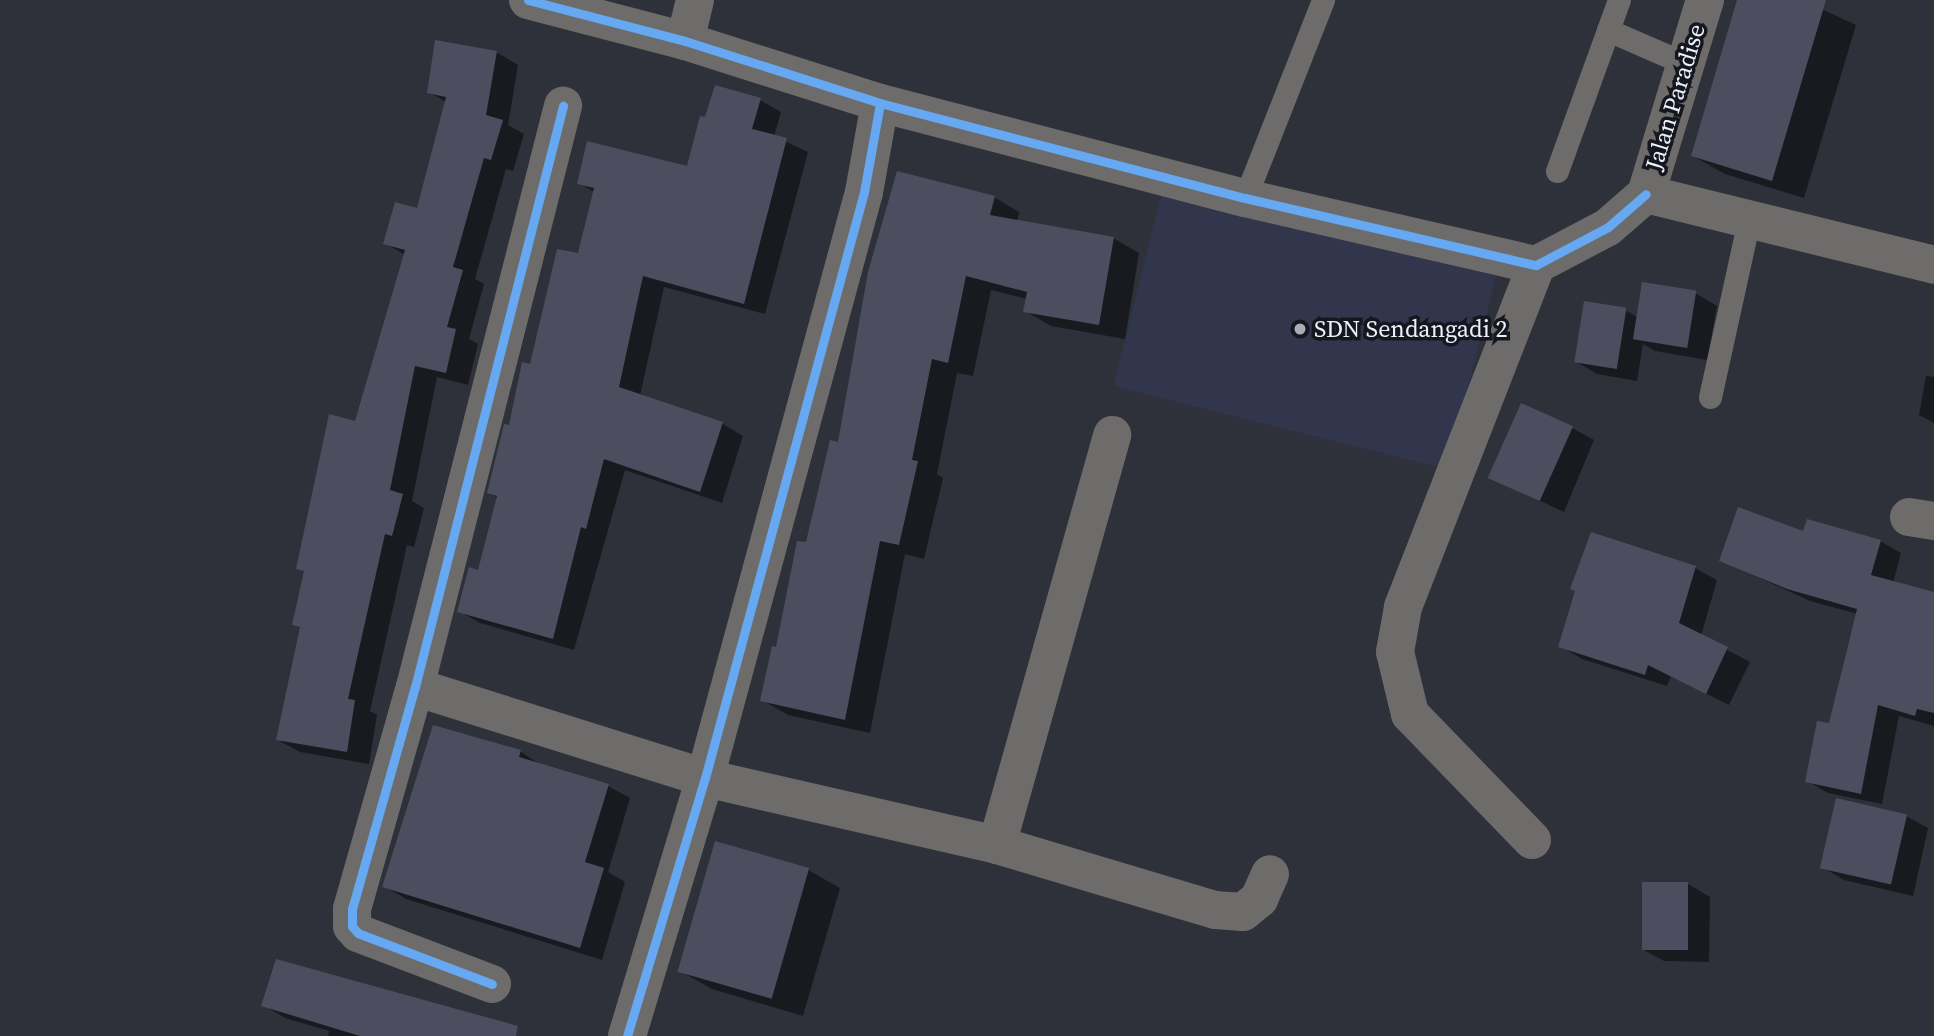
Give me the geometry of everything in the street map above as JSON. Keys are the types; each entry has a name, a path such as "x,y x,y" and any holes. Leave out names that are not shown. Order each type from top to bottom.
{"street":[{"path":"528,0 685,41 880,103 1245,198 1536,265 1608,227 1646,194 1934,265"},
{"path":"685,41 695,0"},
{"name":"Jalan Paradise","path":"1646,194 1705,0"},
{"path":"627,1036 705,778 864,192 880,103"},
{"path":"492,984 358,933 352,926 352,909 415,687 563,106"},
{"path":"1532,840 1410,714 1395,652 1403,607 1536,265"},
{"path":"997,845 1112,435"},
{"path":"415,687 705,778 997,845 1215,910 1243,912 1259,899 1270,874"}],"lane":[{"path":"1245,198 1324,0"},
{"path":"1557,171 1619,0"},
{"path":"1608,30 1684,63"},
{"path":"1710,397 1749,219"}],"shaded area":[{"name":"SDN Sendangadi 2","path":"1162,193 1496,276 1448,469 1114,386"}],"building":[{"path":"1737,0 1826,0 1772,181 1691,156"},
{"path":"435,40 497,51 486,115 503,120 491,160 484,158 453,267 463,270 447,327 456,329 446,373 415,366 390,490 403,494 392,536 385,534 348,699 355,700 347,752 276,740 300,627 292,625 304,571 296,569 329,414 355,421 405,250 383,244 395,202 417,208 446,97 427,93"},
{"path":"715,85 761,98 752,129 787,138 744,304 643,276 619,387 723,422 700,492 604,459 586,529 581,527 553,639 457,612 469,567 478,570 497,496 487,493 504,424 509,425 522,362 530,364 557,249 578,253 594,188 577,184 587,141 687,166 700,116 705,117"},
{"path":"897,171 995,196 990,215 1114,237 1099,325 1023,312 1027,292 966,276 948,363 932,359 912,460 918,461 899,545 880,541 845,720 760,701 772,646 776,647 797,541 806,542 830,440 838,442 868,272"},
{"path":"1642,282 1696,291 1687,348 1633,339"},
{"path":"1584,301 1626,308 1617,369 1574,362"},
{"path":"1521,403 1573,426 1540,501 1488,478"},
{"path":"1738,507 1803,531 1807,519 1881,540 1871,575 1934,592 1934,713 1917,709 1915,716 1878,705 1861,794 1805,782 1817,721 1829,723 1857,609 1787,589 1719,561"},
{"path":"1591,532 1696,566 1679,623 1728,647 1706,694 1648,665 1645,675 1558,647 1575,591 1570,589"},
{"path":"433,725 521,750 519,757 609,784 585,862 604,868 580,948 382,887"},
{"path":"1836,798 1907,814 1891,885 1820,868"},
{"path":"715,841 809,868 772,999 678,972"},
{"path":"1642,882 1688,882 1688,950 1642,950"},
{"path":"276,959 518,1026 516,1036 360,1036 261,1006"}],"cycle path":[{"path":"528,0 685,41 880,103 1245,198 1536,265 1608,227 1646,194"},
{"path":"627,1036 705,778 864,192 880,103"},
{"path":"492,984 358,933 352,926 352,909 415,687 563,106"}],"place":[{"name":"SDN Sendangadi 2","path":"1300,329"}]}
